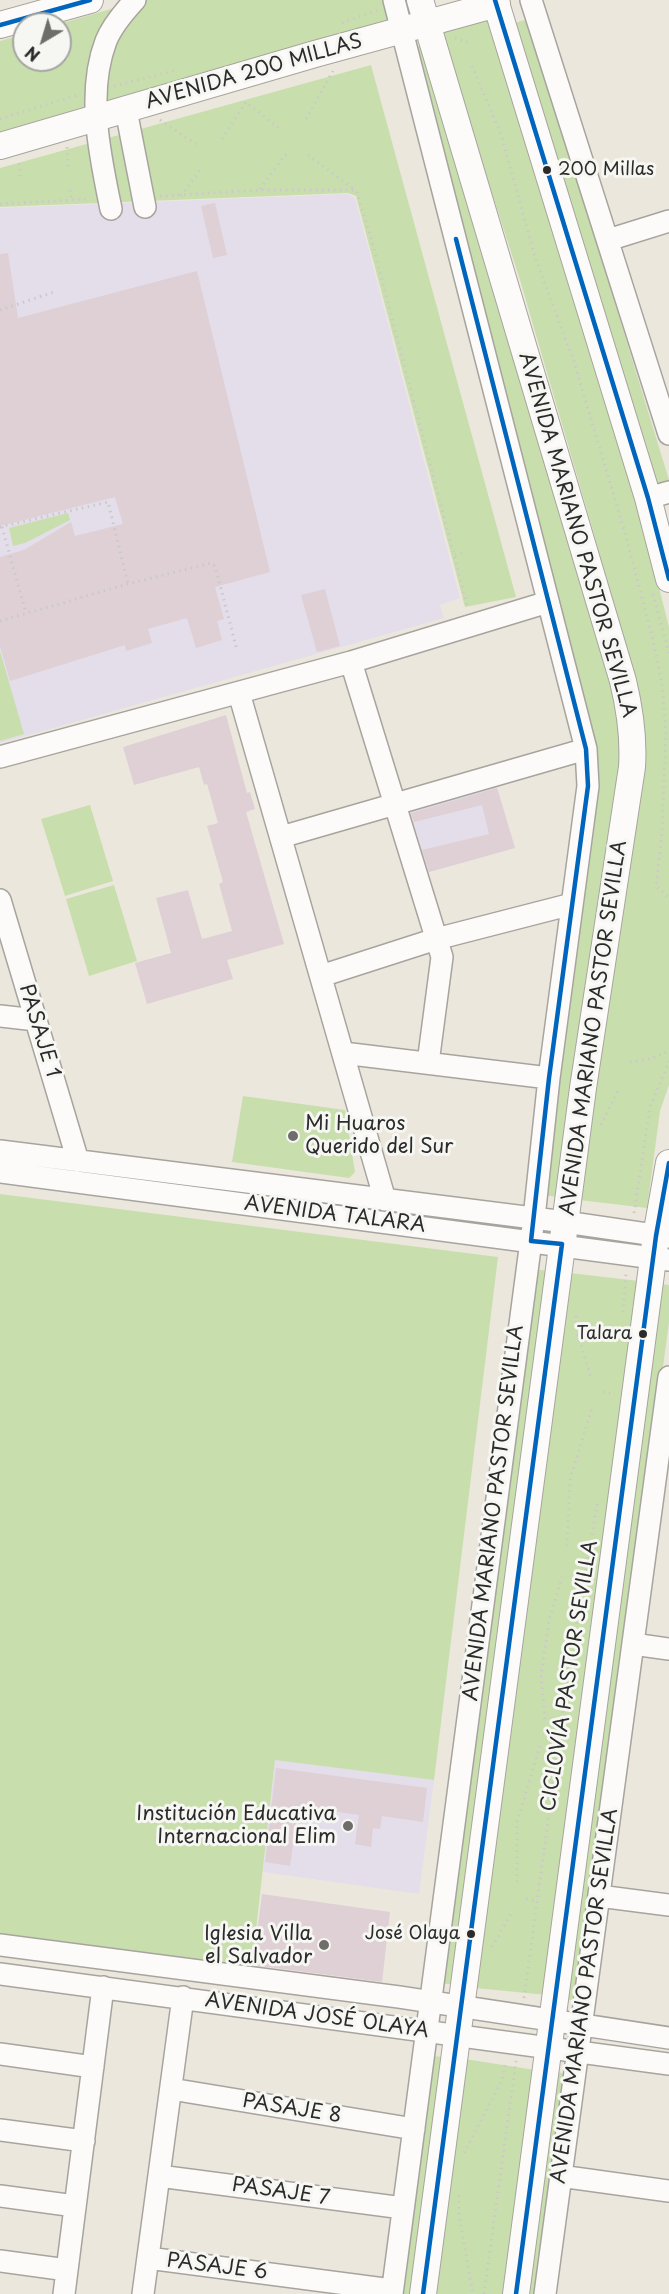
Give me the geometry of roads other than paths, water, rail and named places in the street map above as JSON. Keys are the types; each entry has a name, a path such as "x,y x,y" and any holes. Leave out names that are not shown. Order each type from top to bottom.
{"main road":[{"path":"0,25 90,0"},
{"path":"500,1 658,495 669,579"},
{"name":"AVENIDA 200 MILLAS","path":"9,151 96,118 500,1"},
{"name":"AVENIDA MARIANO PASTOR SEVILLA","path":"423,2294 584,1076 634,745 631,715 623,681 424,22"},
{"name":"AVENIDA MARIANO PASTOR SEVILLA","path":"516,2294 662,1248 669,1163"}],"street":[{"path":"110,203 96,118 100,63 107,39 123,13 135,0"},
{"path":"531,0 669,434"},
{"name":"AVENIDA MARIANO PASTOR SEVILLA","path":"387,5 424,22 548,602 586,749 588,786 549,1078 534,1218 392,2292"},
{"path":"126,110 144,202"},
{"path":"608,240 669,221"},
{"path":"0,757 351,662 548,602"},
{"path":"351,662 442,957 428,1063"},
{"path":"239,693 385,1200"},
{"path":"281,837 586,749"},
{"name":"PASAJE 1","path":"0,900 78,1161"},
{"path":"321,976 436,939 572,904"},
{"path":"0,1016 36,1020"},
{"path":"343,1053 549,1078"},
{"name":"AVENIDA TALARA","path":"0,1150 534,1218 563,1233 628,1254 662,1248"},
{"name":"AVENIDA TALARA","path":"0,1172 531,1241 563,1233 631,1233 662,1248"},
{"name":"AVENIDA MARIANO PASTOR SEVILLA","path":"544,2294 668,1385"},
{"path":"633,1644 669,1649"},
{"path":"599,1896 669,1905"},
{"name":"AVENIDA JOSÉ OLAYA","path":"0,1946 431,2002 669,2038"},
{"name":"AVENIDA JOSÉ OLAYA","path":"0,1974 456,2035 513,2050 549,2048 669,2064"},
{"path":"64,2294 104,1987"},
{"path":"143,2294 183,1997"},
{"path":"0,2054 93,2067"},
{"name":"PASAJE 8","path":"171,2090 414,2129"},
{"path":"0,2130 84,2141"},
{"name":"PASAJE 7","path":"159,2176 403,2208"},
{"path":"560,2176 669,2191"},
{"path":"0,2196 75,2206"},
{"name":"PASAJE 6","path":"148,2258 392,2292"},
{"path":"0,2261 67,2270"}],"place":[{"name":"200 Millas","path":"547,170"},
{"name":"Mi Huaros Querido del Sur","path":"293,1136"},
{"name":"Talara","path":"643,1334"},
{"name":"Institución Educativa Internacional Elim","path":"348,1826"},
{"name":"José Olaya","path":"471,1934"},
{"name":"Iglesia Villa el Salvador","path":"324,1945"}]}
